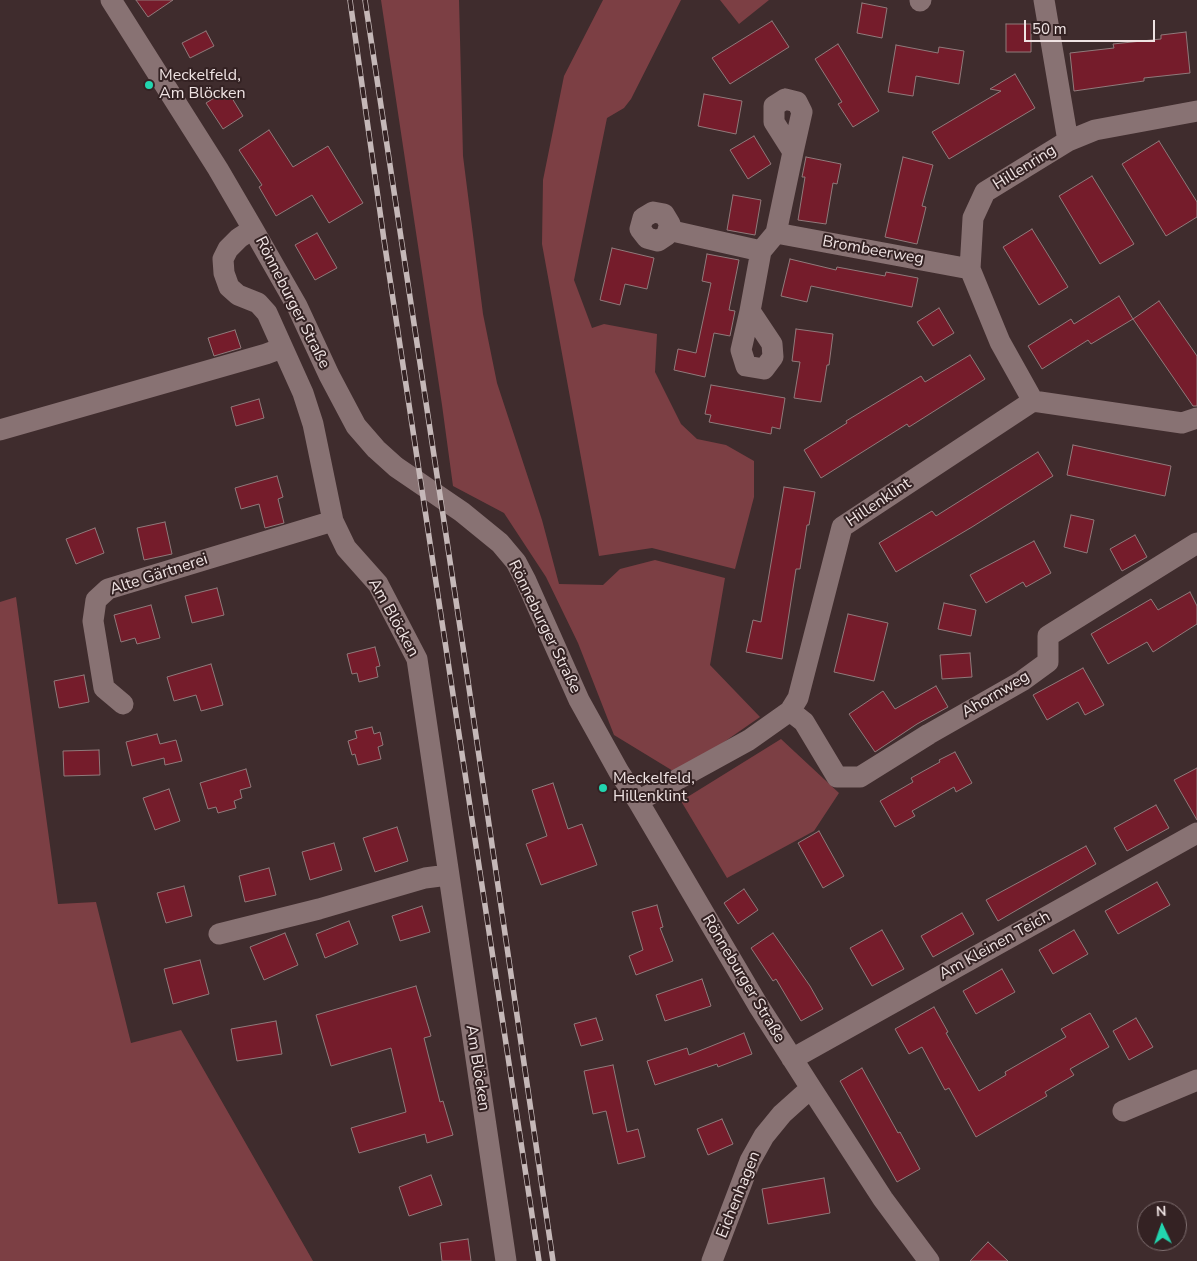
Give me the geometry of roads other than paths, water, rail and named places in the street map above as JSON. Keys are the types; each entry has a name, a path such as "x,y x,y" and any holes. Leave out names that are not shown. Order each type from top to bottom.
{"street":[{"name":"Rönneburger Straße","path":"111,0 218,169 297,306 329,375 356,426 376,449 396,467 462,512 500,543 516,562 579,700 618,772 638,801 792,1059 882,1199 929,1261"},
{"path":"1044,0 1068,141"},
{"name":"Hillenring","path":"1033,401 1000,342 970,269 973,218 985,192 1068,141 1096,130 1197,111"},
{"path":"750,311 761,251 776,234 793,152"},
{"name":"Am Blöcken","path":"253,230 239,238 228,249 223,260 224,273 229,287 238,295 258,303 267,312 303,393 313,424 333,522 346,548 378,584 417,659 506,1261"},
{"path":"668,230 761,251"},
{"name":"Brombeerweg","path":"776,234 970,269"},
{"path":"0,430 282,348"},
{"path":"1033,401 1182,423 1197,418"},
{"name":"Hillenklint","path":"638,801 749,740 790,711 798,698 842,527 1033,401"},
{"name":"Alte Gärtnerei","path":"123,704 104,688 93,621 96,600 108,589 333,522"},
{"name":"Ahornweg","path":"790,711 804,722 837,777 860,777 1042,667 1048,662 1048,636 1197,543"},
{"name":"Am Kleinen Teich","path":"792,1059 1197,833"},
{"path":"219,934 319,909 425,878 448,875"},
{"path":"1123,1110 1197,1080"},
{"name":"Eichenhagen","path":"712,1261 750,1161 764,1136 782,1114 811,1088"}],"railway":[{"path":"350,0 384,240 539,1261"},
{"path":"365,0 463,647 553,1261"}],"place":[{"name":"Meckelfeld, Am Blöcken","path":"149,85"},
{"name":"Meckelfeld, Hillenklint","path":"603,788"}]}
